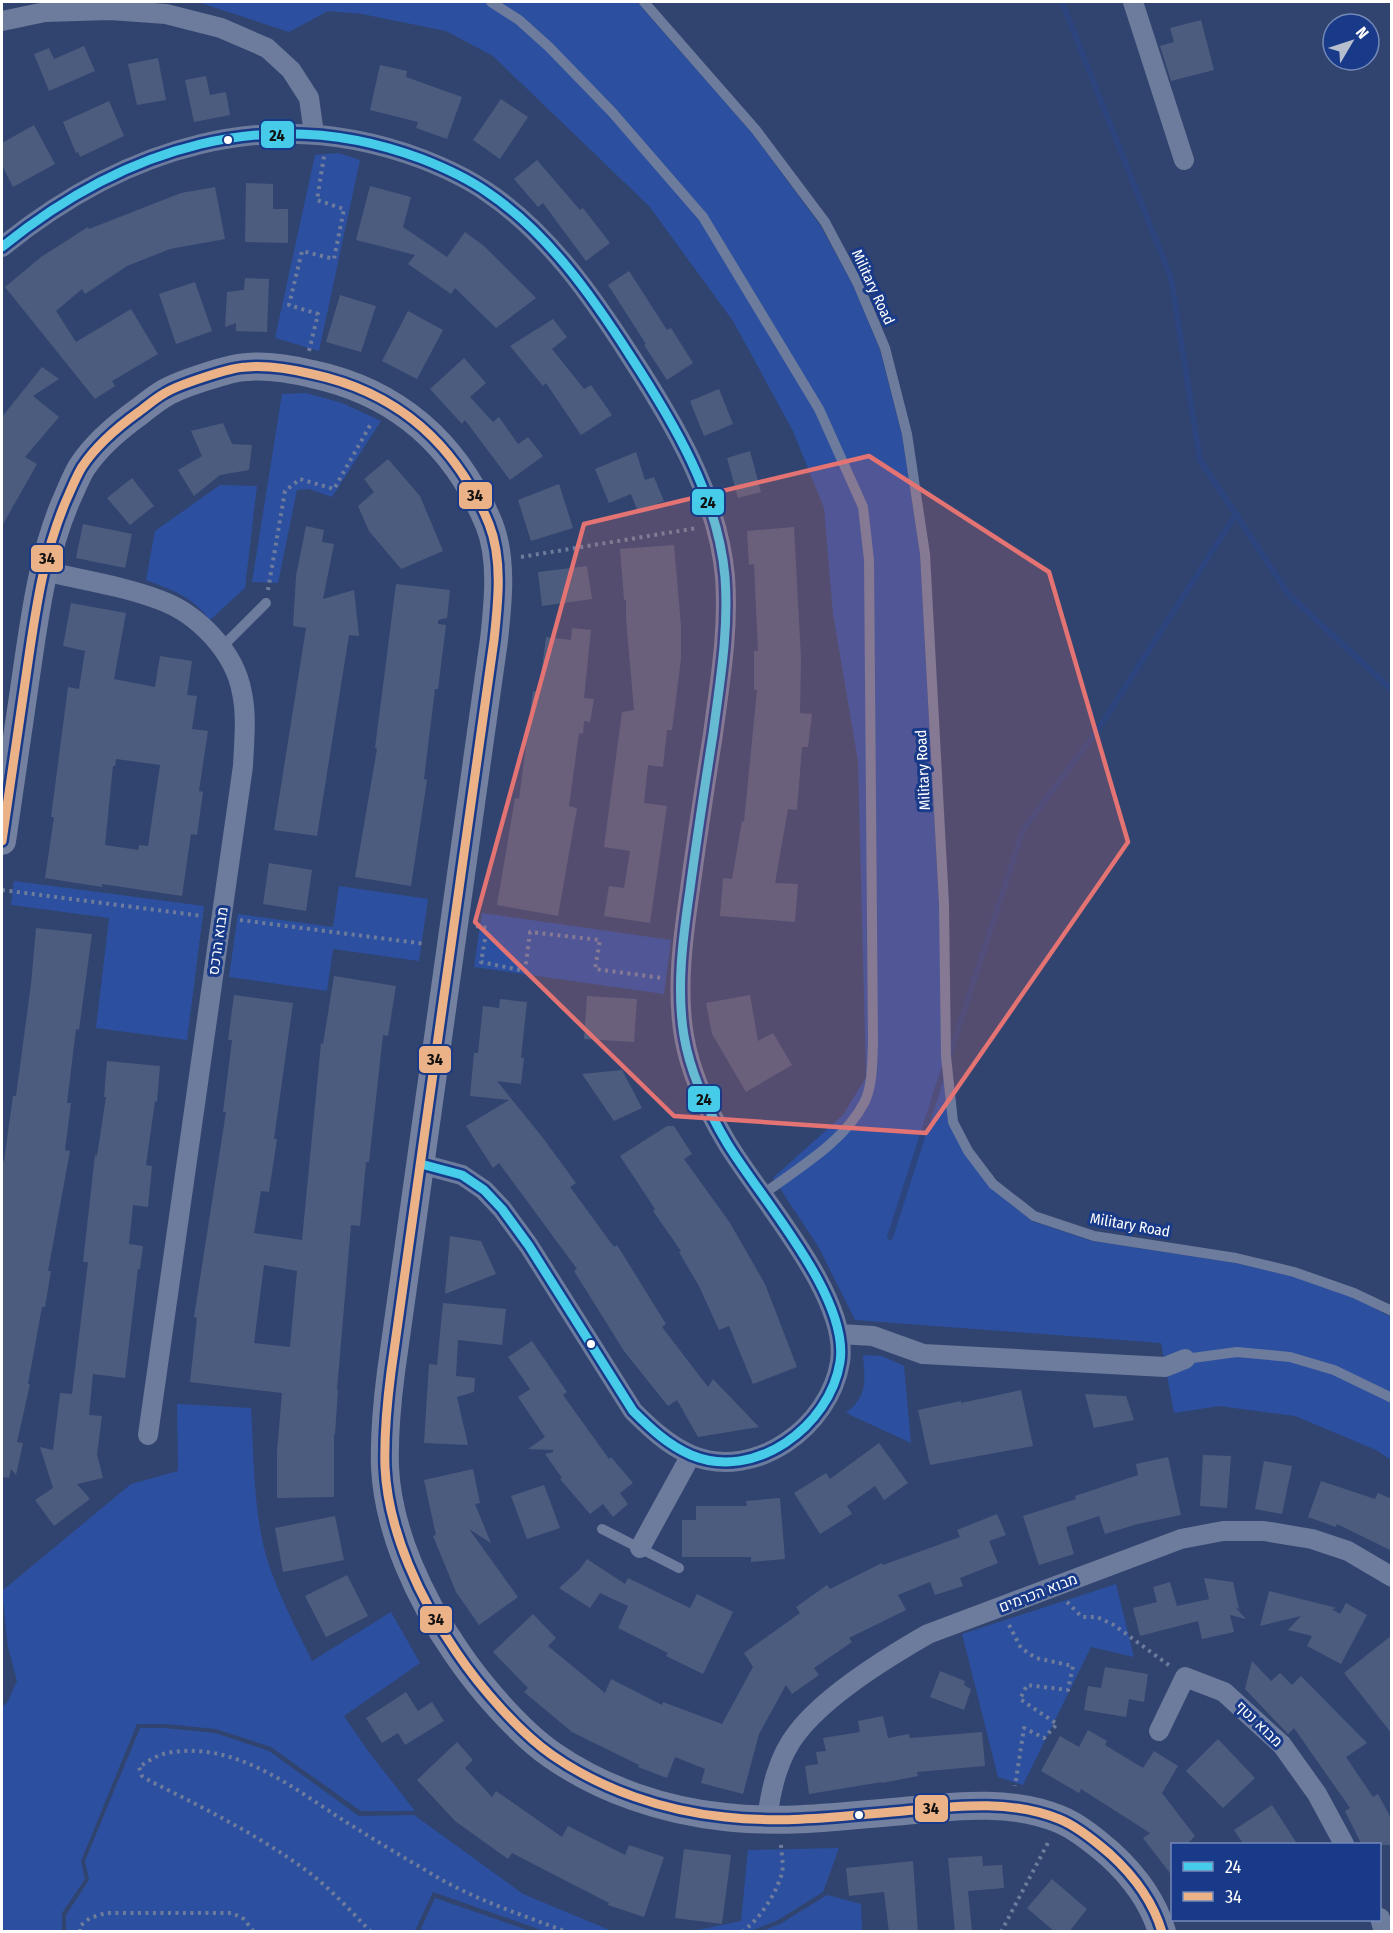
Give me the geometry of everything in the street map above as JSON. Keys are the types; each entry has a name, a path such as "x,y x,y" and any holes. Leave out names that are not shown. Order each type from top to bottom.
{"street":[{"path":"1133,2 1184,160"},
{"path":"2,21 45,12 110,10 166,14 221,28 267,48 291,70 309,98 321,135"},
{"path":"2,247 28,225 84,188 133,165 180,149 260,134 321,135 348,138 395,149 452,171 487,191 518,216 560,259 599,308 660,400 699,480 716,525 724,572 727,622 687,910 681,981 684,1037 706,1104 727,1143 817,1277 830,1301 840,1334 840,1362 830,1394 816,1415 797,1436 751,1460 727,1462 691,1455 656,1433 633,1411 529,1246 502,1209 484,1190 462,1175 421,1164"},
{"path":"2,841 36,605 50,542 82,467 107,437 166,392 245,366 288,369 333,378 369,391 399,408 448,453 490,526 497,561 499,593 386,1417 385,1469 393,1513 404,1551 419,1588 440,1629 495,1701 552,1755 627,1794 671,1808 725,1817 773,1819 820,1818 994,1805 1028,1809 1061,1819 1094,1840 1123,1866 1143,1891 1162,1932"},
{"name":"מבוא הרכס","path":"44,571 123,589 162,601 190,617 221,648 231,662 242,692 243,766 148,1435"},
{"path":"840,1334 873,1336 923,1354 1165,1367 1185,1359"},
{"path":"640,1548 691,1455"},
{"name":"מבוא הכרמים","path":"773,1819 772,1787 782,1760 795,1734 818,1709 893,1653 919,1639 1001,1606 1181,1539 1223,1531 1264,1531 1312,1539 1348,1551 1392,1577"},
{"path":"1159,1731 1185,1677"},
{"name":"מבוא נטף","path":"1185,1677 1224,1692 1282,1745 1317,1794 1343,1843"}],"lane":[{"path":"491,2 519,20 549,47 612,112 703,216 819,409 848,469 863,507 869,560 873,1032 871,1082 864,1102 835,1140 762,1195"},
{"name":"Military Road","path":"644,2 756,130 825,222 858,284 885,348 907,434 926,554 945,904 946,1056 953,1122 968,1150 993,1184 1034,1216 1094,1236 1236,1258 1294,1272 1354,1293 1392,1311"},
{"path":"221,648 266,603"},
{"path":"1185,1359 1237,1352 1290,1357 1334,1370 1392,1398"},
{"path":"602,1529 679,1568"}],"path":[{"path":"303,372 318,314 289,305 302,251 334,259 344,209 317,200 321,135"},
{"path":"266,603 285,491 300,479 334,489 385,400"},
{"path":"497,561 716,525"},
{"path":"455,922 487,928 481,962 525,971 530,932 600,940 595,969 681,981"},
{"path":"1051,1588 1082,1617 1097,1617 1114,1626 1185,1677"},
{"path":"1001,1606 1021,1648 1036,1658 1073,1666 1068,1690 1027,1685 1020,1700 1057,1724 1044,1738 1024,1728 1011,1807"},
{"path":"371,1932 304,1869 227,1822 150,1781 142,1776 139,1767 166,1753 213,1753 238,1760 269,1773 393,1852 447,1883 567,1932"},
{"path":"742,1932 753,1924 770,1898 782,1871 773,1819"},
{"path":"1001,1932 1061,1819"},
{"path":"80,1932 80,1926 90,1918 106,1913 232,1913 244,1919 254,1932"}],"highlighted area":[{"path":"869,456 1049,572 1128,842 926,1133 674,1116 475,922 584,524"}],"shaded area":[{"path":"198,2 637,2 752,133 820,225 854,287 880,350 902,435 920,554 948,1123 990,1187 1032,1221 1092,1241 1235,1263 1292,1276 1353,1297 1391,1317 1391,1460 1376,1450 1295,1416 1219,1406 1174,1413 1161,1343 855,1320 818,1246 773,1178 843,1115 866,1077 858,761 833,614 824,508 793,431 733,321 649,206 493,56 446,31 362,14 328,11 289,32"},
{"path":"338,153 360,160 319,351 275,338 315,155"},
{"path":"306,393 342,403 381,421 332,497 309,489 297,490 278,583 252,582 282,394"},
{"path":"220,485 257,486 245,588 210,620 188,599 146,580 155,531"},
{"path":"14,881 204,906 187,1040 96,1028 109,918 11,905"},
{"path":"339,886 428,899 419,961 333,949 327,991 229,977 238,914 333,927"},
{"path":"482,913 671,940 664,994 474,967"},
{"path":"863,1355 882,1356 904,1366 911,1443 846,1413 862,1394 864,1387"},
{"path":"177,1404 251,1408 255,1484 262,1541 276,1585 312,1661 391,1612 420,1663 344,1716 415,1811 361,1811 271,1747 216,1729 137,1724 81,1861 85,1879 62,1913 62,1931 2,1931 2,1707 7,1703 17,1681 8,1647 2,1591 131,1484 178,1471"},
{"path":"1116,1584 1134,1657 1091,1647 1023,1785 998,1777 962,1634"},
{"path":"140,1728 215,1733 269,1751 359,1816 414,1815 523,1894 612,1931 544,1931 433,1892 415,1931 66,1931 66,1915 89,1880 85,1861"},
{"path":"839,1848 823,1892 778,1920 751,1931 693,1931 741,1921 748,1850"},
{"path":"827,1895 861,1904 862,1931 762,1931 780,1924"},
{"path":"435,1898 530,1931 420,1931"}],"building":[{"path":"1201,20 1214,70 1171,81 1160,46 1174,42 1170,28"},
{"path":"84,46 95,71 49,91 34,54 49,48 54,59"},
{"path":"158,58 166,100 137,105 128,64"},
{"path":"380,65 407,71 406,77 462,97 447,139 416,128 418,122 370,110"},
{"path":"206,76 210,95 226,92 230,115 194,122 185,80"},
{"path":"501,99 528,117 500,159 473,140"},
{"path":"109,101 124,136 80,157 78,152 76,153 63,122"},
{"path":"34,125 55,164 13,187 2,165 2,143"},
{"path":"537,160 580,210 583,208 610,243 586,261 543,203 538,207 514,179"},
{"path":"246,183 273,184 273,209 288,209 288,243 245,242"},
{"path":"370,186 411,197 403,227 447,257 465,232 484,246 536,298 496,328 455,288 451,294 408,264 415,255 356,240"},
{"path":"215,187 225,239 170,249 127,266 85,294 82,289 56,311 76,342 131,309 158,354 112,381 115,386 95,399 5,287 41,257 88,227 89,229 181,193"},
{"path":"629,271 667,330 671,328 693,363 667,380 608,285"},
{"path":"245,278 269,279 267,332 236,331 236,323 225,327 227,292 244,290"},
{"path":"195,282 212,331 176,344 159,294"},
{"path":"340,295 376,306 361,352 326,342"},
{"path":"408,311 443,330 417,379 382,361"},
{"path":"553,319 567,337 552,349 584,389 591,385 612,415 581,435 546,383 543,386 510,346"},
{"path":"464,358 486,383 470,397 493,422 499,417 518,444 528,437 543,456 510,480 465,420 462,424 430,389"},
{"path":"42,367 59,379 33,396 59,417 25,457 37,464 2,526 2,417"},
{"path":"719,389 733,424 704,436 690,401"},
{"path":"223,423 232,444 252,445 249,470 220,475 194,496 178,470 202,456 191,431"},
{"path":"750,451 761,492 738,498 727,458"},
{"path":"636,452 645,480 654,477 664,501 638,512 631,494 609,503 595,469"},
{"path":"388,459 420,496 443,551 401,569 369,531 358,506 374,492 364,479"},
{"path":"132,478 154,506 130,525 107,498"},
{"path":"559,484 573,528 531,541 518,500"},
{"path":"83,524 132,534 125,568 76,558"},
{"path":"306,526 324,530 322,542 334,544 323,599 354,590 359,636 349,635 317,836 274,830 306,628 293,626 296,576"},
{"path":"794,527 801,658 800,713 812,714 808,747 802,747 797,810 788,809 775,883 798,884 795,922 720,916 723,878 732,879 742,821 744,822 757,690 754,690 754,651 758,651 754,564 749,565 747,531"},
{"path":"674,545 681,626 681,659 672,730 667,730 663,767 648,765 644,803 667,806 650,923 604,916 609,886 624,888 630,851 604,847 622,712 634,710 620,549"},
{"path":"587,566 592,599 542,606 538,572"},
{"path":"396,584 450,590 447,618 438,620 438,624 446,625 438,689 435,689 424,779 427,780 411,886 355,877 377,749 375,748"},
{"path":"71,603 126,613 114,679 155,687 160,656 192,661 187,695 197,696 192,729 208,731 199,791 203,792 197,835 191,834 182,896 45,878 68,687 79,689 85,651 63,646","holes":["116,759 160,765 148,846 139,845 138,850 105,845 113,766 115,766"]},
{"path":"572,628 591,630 584,698 594,699 590,722 584,721 583,734 579,733 569,806 577,808 558,916 497,905 515,798 519,799 533,691 539,692 546,637 571,640"},
{"path":"269,863 312,870 306,911 263,904"},
{"path":"36,928 92,934 79,1030 76,1029 67,1103 71,1103 65,1150 70,1151 48,1271 51,1271 45,1307 42,1307 28,1384 30,1384 17,1442 23,1443 16,1475 11,1469 9,1478 2,1477 2,1160 4,1161 13,1096 16,1096"},
{"path":"334,976 396,986 388,1036 383,1035 360,1226 351,1225 334,1434 334,1497 277,1498 277,1452 282,1393 190,1382 197,1318 194,1317 226,1112 223,1112 232,1040 228,1040 234,995 293,1003 269,1192 261,1191 254,1233 302,1240 321,1043 323,1044","holes":["264,1265 297,1271 290,1347 254,1343"]},
{"path":"750,995 758,1041 773,1033 792,1065 746,1092 712,1034 706,1003"},
{"path":"587,996 637,999 634,1042 584,1039"},
{"path":"500,999 527,1002 521,1058 524,1058 521,1084 497,1081 576,1183 570,1187 614,1247 617,1245 666,1324 662,1327 708,1387 713,1379 759,1427 698,1437 677,1400 668,1406 624,1351 574,1271 577,1269 499,1163 493,1168 466,1126 509,1100 470,1096 474,1053 478,1053 483,1006 499,1008"},
{"path":"107,1061 160,1066 157,1102 155,1101 146,1165 152,1166 148,1207 133,1205 129,1244 143,1246 140,1269 138,1269 125,1378 93,1374 89,1415 102,1416 97,1454 103,1478 77,1484 90,1499 54,1526 35,1500 53,1488 40,1447 53,1450 60,1393 72,1394 88,1262 83,1262 95,1155 97,1156 106,1097 104,1097"},
{"path":"622,1070 642,1108 614,1121 582,1074"},
{"path":"667,1126 674,1126 692,1154 684,1159 730,1223 765,1284 797,1367 753,1384 729,1326 719,1330 699,1286 679,1252 681,1251 653,1211 655,1209 620,1156"},
{"path":"450,1236 481,1241 496,1274 445,1294"},
{"path":"443,1303 506,1309 502,1345 458,1340 456,1376 475,1378 474,1392 457,1397 468,1445 424,1443 429,1364 437,1365"},
{"path":"532,1341 567,1392 563,1395 609,1459 611,1457 633,1483 620,1493 628,1504 613,1517 603,1504 590,1514 560,1479 562,1478 545,1454 553,1450 528,1449 545,1437 518,1397 530,1389 508,1357"},
{"path":"1021,1390 1033,1446 930,1465 918,1410"},
{"path":"1085,1394 1126,1396 1134,1420 1094,1428"},
{"path":"879,1443 908,1483 884,1500 875,1486 847,1506 852,1514 820,1534 794,1493 826,1473 830,1479"},
{"path":"1203,1455 1231,1456 1227,1508 1200,1506"},
{"path":"1168,1457 1181,1515 1105,1534 1099,1516 1066,1527 1074,1554 1039,1565 1023,1516 1138,1475 1136,1464"},
{"path":"1264,1461 1292,1466 1282,1514 1255,1509"},
{"path":"473,1469 480,1503 475,1504 491,1543 469,1529 518,1597 479,1625 456,1592 433,1536 436,1535 424,1480"},
{"path":"1321,1481 1375,1499 1378,1493 1392,1499 1392,1551 1337,1524 1336,1527 1308,1517"},
{"path":"544,1485 560,1528 527,1539 511,1496"},
{"path":"780,1498 785,1559 751,1562 751,1557 682,1557 682,1520 696,1520 696,1506 747,1506 746,1501"},
{"path":"997,1514 1006,1535 989,1541 998,1563 960,1578 963,1586 935,1595 930,1582 898,1595 906,1610 849,1638 852,1642 814,1668 819,1675 792,1694 786,1685 759,1734 743,1794 701,1783 705,1769 675,1757 667,1778 638,1767 639,1765 572,1732 524,1692 528,1688 493,1652 533,1614 556,1638 548,1646 605,1693 611,1679 662,1705 663,1702 722,1724 753,1667 744,1653 800,1613 796,1607 827,1585 830,1589 882,1563 883,1565 960,1537 957,1530"},
{"path":"335,1516 344,1560 283,1572 275,1528"},
{"path":"587,1559 625,1584 628,1578 690,1608 697,1594 733,1612 703,1674 666,1656 668,1653 618,1628 628,1606 600,1593 590,1608 559,1588 580,1569"},
{"path":"347,1575 368,1616 326,1637 305,1596"},
{"path":"1204,1578 1233,1582 1239,1609 1235,1607 1246,1619 1230,1615 1234,1632 1202,1639 1198,1621 1140,1636 1133,1608 1157,1602 1153,1587 1170,1582 1177,1606 1209,1599"},
{"path":"1269,1591 1337,1608 1332,1609 1340,1614 1346,1603 1367,1615 1341,1664 1307,1646 1312,1636 1288,1630 1301,1616 1260,1626"},
{"path":"1392,1635 1392,1734 1344,1673"},
{"path":"1252,1661 1271,1681 1280,1673 1292,1685 1301,1676 1367,1743 1346,1757 1373,1797 1378,1794 1392,1820 1392,1845 1361,1843 1345,1811 1350,1808 1294,1728 1288,1734 1245,1689"},
{"path":"1105,1667 1148,1674 1144,1702 1129,1699 1126,1717 1084,1710 1088,1686 1101,1688"},
{"path":"940,1671 965,1681 964,1685 971,1689 964,1710 930,1697"},
{"path":"406,1692 418,1711 432,1702 444,1721 405,1745 398,1733 382,1743 366,1718"},
{"path":"883,1716 888,1738 909,1734 910,1738 982,1732 985,1766 917,1772 918,1776 809,1794 805,1766 818,1764 816,1752 826,1751 823,1738 860,1732 858,1721"},
{"path":"1088,1730 1107,1741 1105,1745 1143,1768 1154,1751 1178,1766 1162,1793 1195,1836 1188,1843 1171,1843 1171,1874 1143,1838 1150,1833 1081,1789 1079,1793 1041,1771 1060,1736 1079,1747"},
{"path":"1218,1739 1255,1778 1223,1808 1186,1771"},
{"path":"457,1742 473,1760 465,1768 492,1797 496,1791 562,1837 568,1826 625,1855 629,1845 664,1857 644,1917 608,1905 609,1903 512,1853 508,1859 455,1821 417,1780"},
{"path":"1272,1805 1297,1843 1243,1843 1234,1830"},
{"path":"684,1849 731,1855 722,1924 675,1918"},
{"path":"982,1856 983,1866 1002,1865 1004,1888 968,1891 972,1932 955,1932 948,1858"},
{"path":"913,1861 918,1932 889,1932 884,1892 849,1896 846,1868"},
{"path":"1052,1879 1087,1909 1069,1932 1055,1932 1027,1908"}],"waterway":[{"path":"1062,2 1171,278 1200,460 1289,595 1392,690"},
{"path":"949,1057 1023,830 1099,728 1236,514"},
{"path":"890,1237 944,1069"}],"transit line":[{"name":"24","path":"2,247 49,212 98,183 148,160 200,144 254,135 309,134 365,142 422,159 472,182 487,192 530,226 549,246 616,334 663,408 692,462 704,490 721,547 725,577 726,616 718,695 683,944 681,1000 684,1036 695,1077 720,1131 800,1249 831,1308 839,1336 840,1362 833,1385 822,1407 805,1427 786,1443 764,1454 740,1461 715,1461 691,1455 675,1446 633,1411 529,1246 502,1209 484,1190 462,1175 421,1164"},
{"name":"34","path":"2,841 33,629 46,560 60,516 75,480 101,443 158,397 172,390 217,373 255,367 296,371 343,382 397,408 420,426 441,446 475,495 493,538 498,581 494,640 386,1419 387,1492 400,1541 419,1588 457,1653 501,1708 539,1745 592,1779 635,1797 680,1810 747,1819 814,1818 982,1806 1002,1806 1040,1813 1066,1822 1079,1830 1118,1862 1148,1899 1162,1932"}]}
